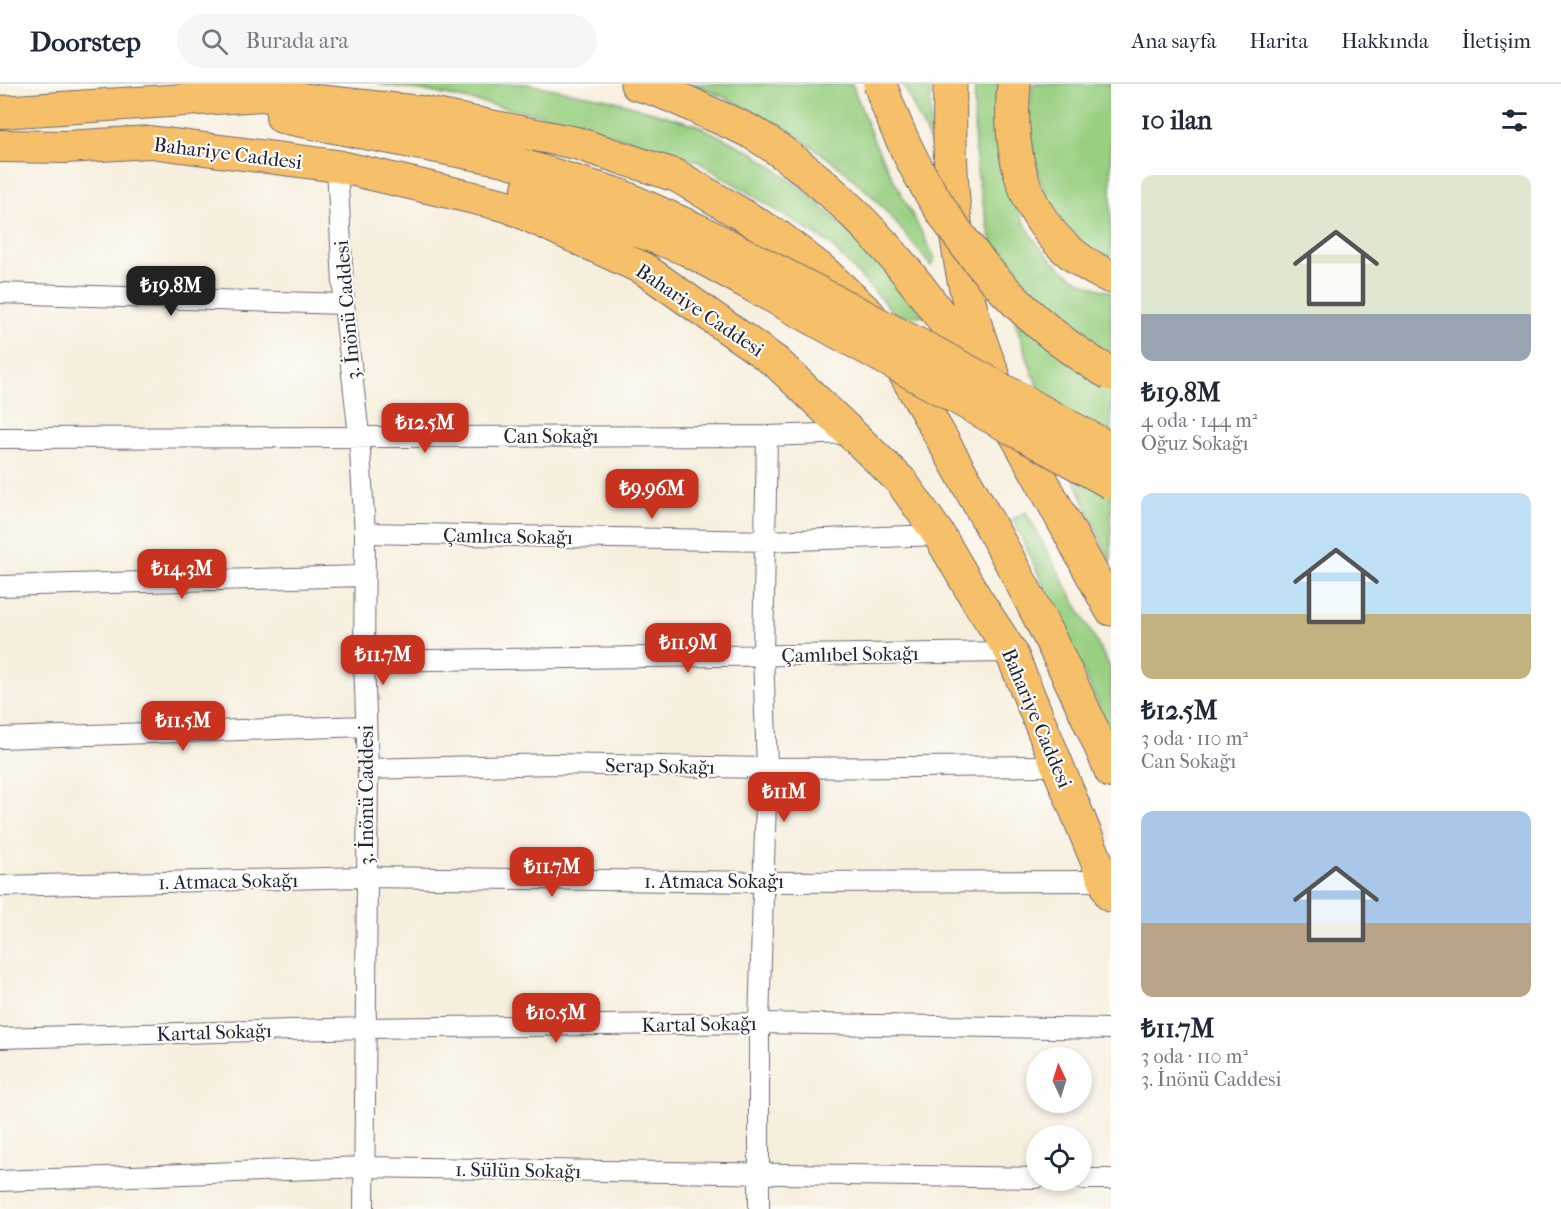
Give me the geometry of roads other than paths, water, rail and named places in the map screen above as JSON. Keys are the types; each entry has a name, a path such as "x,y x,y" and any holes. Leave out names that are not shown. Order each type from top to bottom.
{"highway":[{"path":"637,84 693,105 756,135 790,158 861,221 915,280 943,319 1022,448 1111,609"},
{"path":"880,84 917,169 943,212 975,255 1028,312 1069,346 1111,374"},
{"path":"950,84 950,176 961,262 986,359 1022,448"},
{"path":"1014,84 1012,130 1024,188 1039,216 1056,240 1074,257 1111,277"}],"main road":[{"path":"0,112 261,95 420,112 576,143 677,176 778,236 868,311 1000,543 1077,690 1111,772"},
{"path":"110,106 299,119 494,158 620,195 1111,483"},
{"path":"150,142 262,140 309,145 519,184 694,240 938,354 1111,449"},
{"name":"Bahariye Caddesi","path":"0,146 66,147 150,142 337,166 508,206 644,269 776,362 900,481 939,535 976,600 1011,652 1107,889"}],"street":[{"name":"3. İnönü Caddesi","path":"337,166 344,304 359,435 365,533 364,661 368,769 364,1209"},
{"path":"0,293 344,304"},
{"name":"Can Sokağı","path":"0,438 359,435 767,436 850,433"},
{"path":"759,1209 761,1174 759,1023 767,768 763,654 767,436"},
{"name":"Çamlıca Sokağı","path":"365,533 766,541 939,535"},
{"path":"0,586 363,576"},
{"name":"Çamlıbel Sokağı","path":"364,661 1011,652"},
{"path":"0,738 365,726"},
{"name":"Serap Sokağı","path":"368,769 552,764 767,768 1059,766"},
{"name":"1. Atmaca Sokağı","path":"0,886 366,877 1107,889"},
{"name":"Kartal Sokağı","path":"0,1038 365,1028 759,1023 1111,1029"},
{"name":"1. Sülün Sokağı","path":"0,1181 364,1167 1026,1178"},
{"path":"1092,1179 1111,1179"}]}
